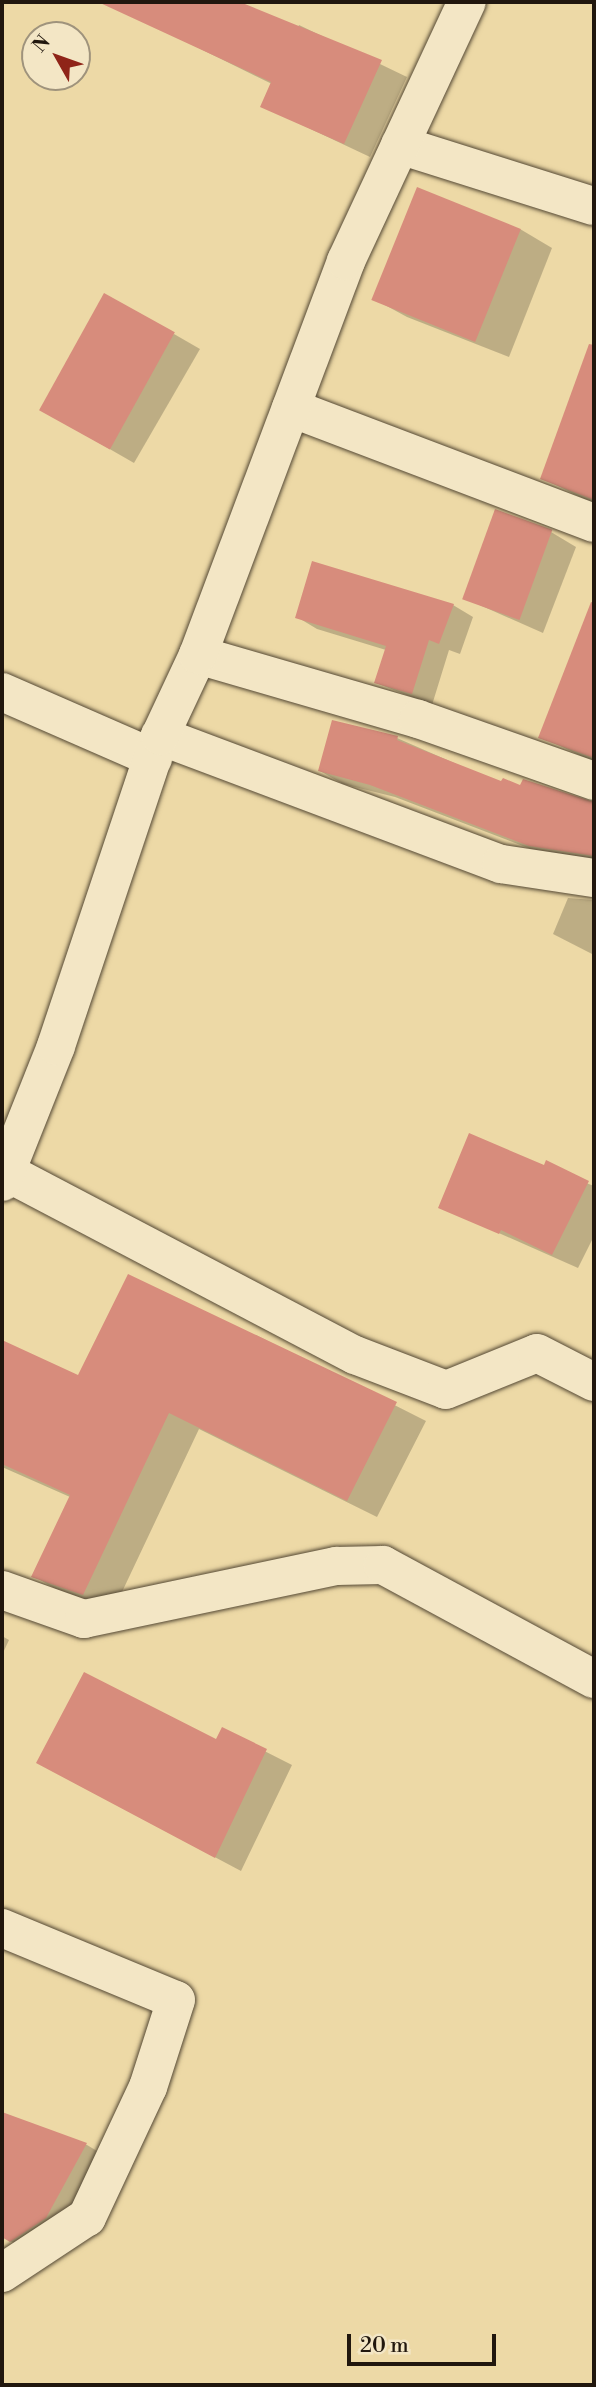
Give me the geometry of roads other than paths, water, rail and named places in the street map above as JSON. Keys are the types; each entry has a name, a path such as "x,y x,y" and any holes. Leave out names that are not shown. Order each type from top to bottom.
{"street":[{"path":"467,2 346,261 198,655 156,747 56,1046 4,1177 355,1355 446,1390 537,1353 594,1382"},
{"path":"400,145 594,206"},
{"path":"290,408 594,523"},
{"path":"198,655 418,719 594,781"},
{"path":"2,692 501,864 594,878"},
{"path":"2,1590 84,1619 336,1566 383,1565 594,1679"},
{"path":"2,1928 176,2000 148,2087 87,2217 4,2270"}]}
